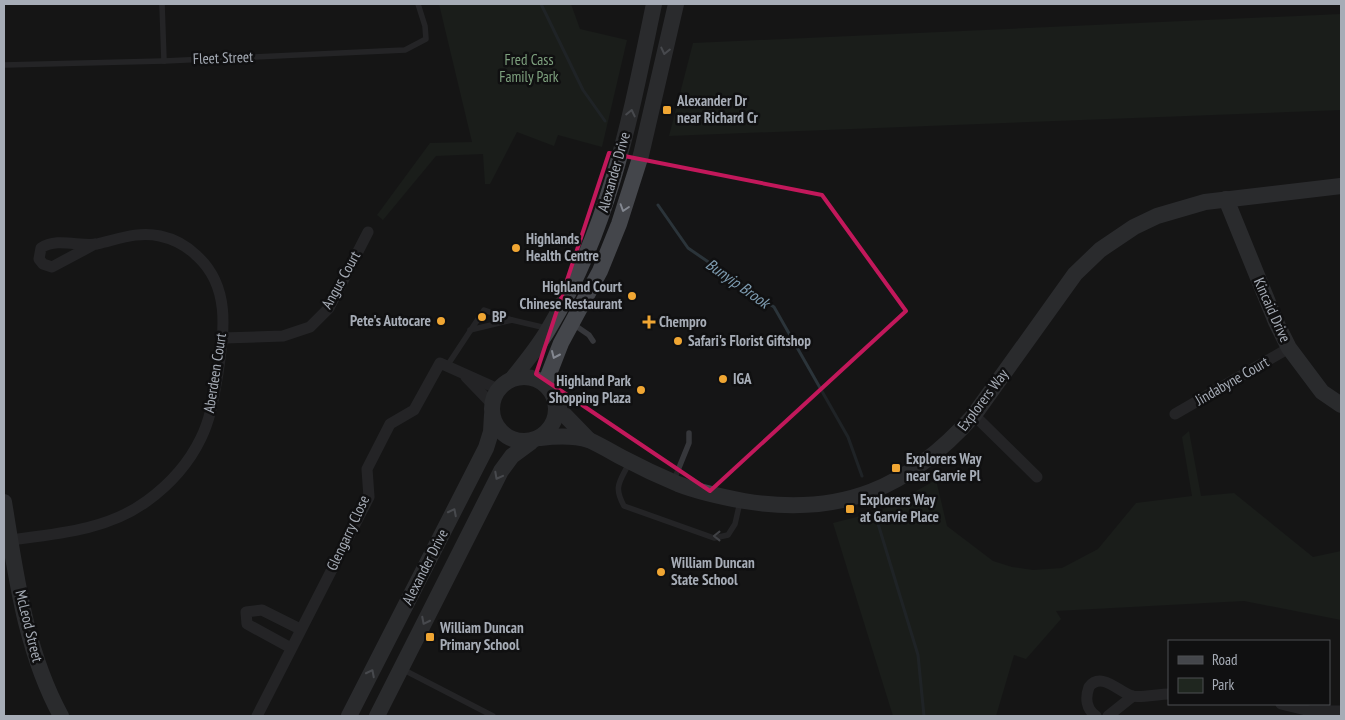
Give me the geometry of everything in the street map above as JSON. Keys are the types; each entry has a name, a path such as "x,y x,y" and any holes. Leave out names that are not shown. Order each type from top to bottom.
{"main road":[{"name":"Alexander Drive","path":"512,379 548,329 579,272 611,188 636,92 654,4"},
{"name":"Alexander Drive","path":"545,384 554,356 600,271 619,224 642,155 676,4"},
{"name":"Explorers Way","path":"556,406 589,440 673,482 706,493 786,506 811,505 844,500 882,488 906,475 932,457 955,436 974,415 1075,274 1100,250 1134,227 1157,216 1188,206 1226,199 1341,186"},
{"name":"Kincaid Drive","path":"1226,199 1276,322 1289,348 1322,392 1341,404"},
{"path":"529,377 535,379 545,384 553,396 556,406 555,417 550,428 536,440 519,442 509,438 496,426 492,410 498,389 512,379 529,377"},
{"name":"Alexander Drive","path":"349,716 486,448 491,432 492,410"},
{"name":"Explorers Way","path":"536,440 566,436 589,440"},
{"name":"Alexander Drive","path":"377,716 501,471 512,456 536,440"},
{"name":"McLeod Street","path":"4,502 22,607 30,640 40,671 61,716"}],"street":[{"name":"Angus Court","path":"223,338 283,336 310,327 329,308 368,232"},
{"name":"Aberdeen Court","path":"10,540 80,530 131,511 146,502 165,486 192,453 201,438 213,404 223,338 221,295 217,283 203,261 190,249 169,239 149,234 136,234 95,244"},
{"name":"Jindabyne Court","path":"1174,414 1289,348"},
{"name":"Glengarry Close","path":"257,716 369,497 367,469 390,424 414,410 440,363 447,366"},
{"path":"447,366 498,389"},
{"path":"463,374 492,410"},
{"path":"974,415 1037,477"},
{"path":"291,648 247,624 246,612 262,610 300,630"},
{"path":"1096,716 1090,710 1086,701 1087,693 1092,683 1104,682 1133,696 1168,694"},
{"path":"1108,716 1133,696"},
{"path":"1285,705 1310,711 1335,713"}],"lane":[{"path":"162,4 164,61"},
{"name":"Fleet Street","path":"4,65 164,61 405,50 426,39 425,26 418,4"},
{"path":"447,366 484,310 512,320 548,329"},
{"path":"470,330 512,320"},
{"path":"571,323 589,335 593,341"},
{"path":"673,482 690,443 689,433"},
{"path":"630,462 617,487 618,495 624,506 714,538 728,535 735,524 741,500"},
{"path":"401,668 493,716"}],"highlighted area":[{"path":"609,153 822,195 906,311 710,491 536,374"}],"green space":[{"name":"Fred Cass Family Park","path":"439,4 571,4 580,29 627,40 602,147 558,135 554,146 517,132 490,184 485,184 483,154 436,156 383,220 377,215 430,143 472,142"},
{"path":"1341,14 1341,110 669,136 693,43"},
{"path":"1189,431 1201,496 1234,493 1313,557 1341,551 1341,620 1244,601 1056,611 1061,619 1026,659 1014,655 996,716 893,716 833,523 880,511 936,480 947,526 993,561 1012,567 1033,570 1062,568 1098,549 1136,503 1192,496 1182,437"}],"waterway":[{"name":"Bunyip Brook","path":"541,4 583,90 605,121"},
{"name":"Bunyip Brook","path":"658,205 688,248 774,307 848,437 862,476"},
{"name":"Bunyip Brook","path":"876,517 918,655 924,716"}],"place":[{"name":"Alexander Dr near Richard Cr","path":"667,110"},
{"name":"Highlands Health Centre","path":"516,248"},
{"name":"Highland Court Chinese Restaurant","path":"632,296"},
{"name":"BP","path":"482,317"},
{"name":"Pete's Autocare","path":"441,321"},
{"name":"Chempro","path":"649,322"},
{"name":"Safari's Florist Giftshop","path":"678,341"},
{"name":"IGA","path":"723,379"},
{"name":"Highland Park Shopping Plaza","path":"641,390"},
{"name":"Explorers Way near Garvie Pl","path":"896,468"},
{"name":"Explorers Way at Garvie Place","path":"850,509"},
{"name":"William Duncan State School","path":"661,572"},
{"name":"William Duncan Primary School","path":"430,637"}]}
